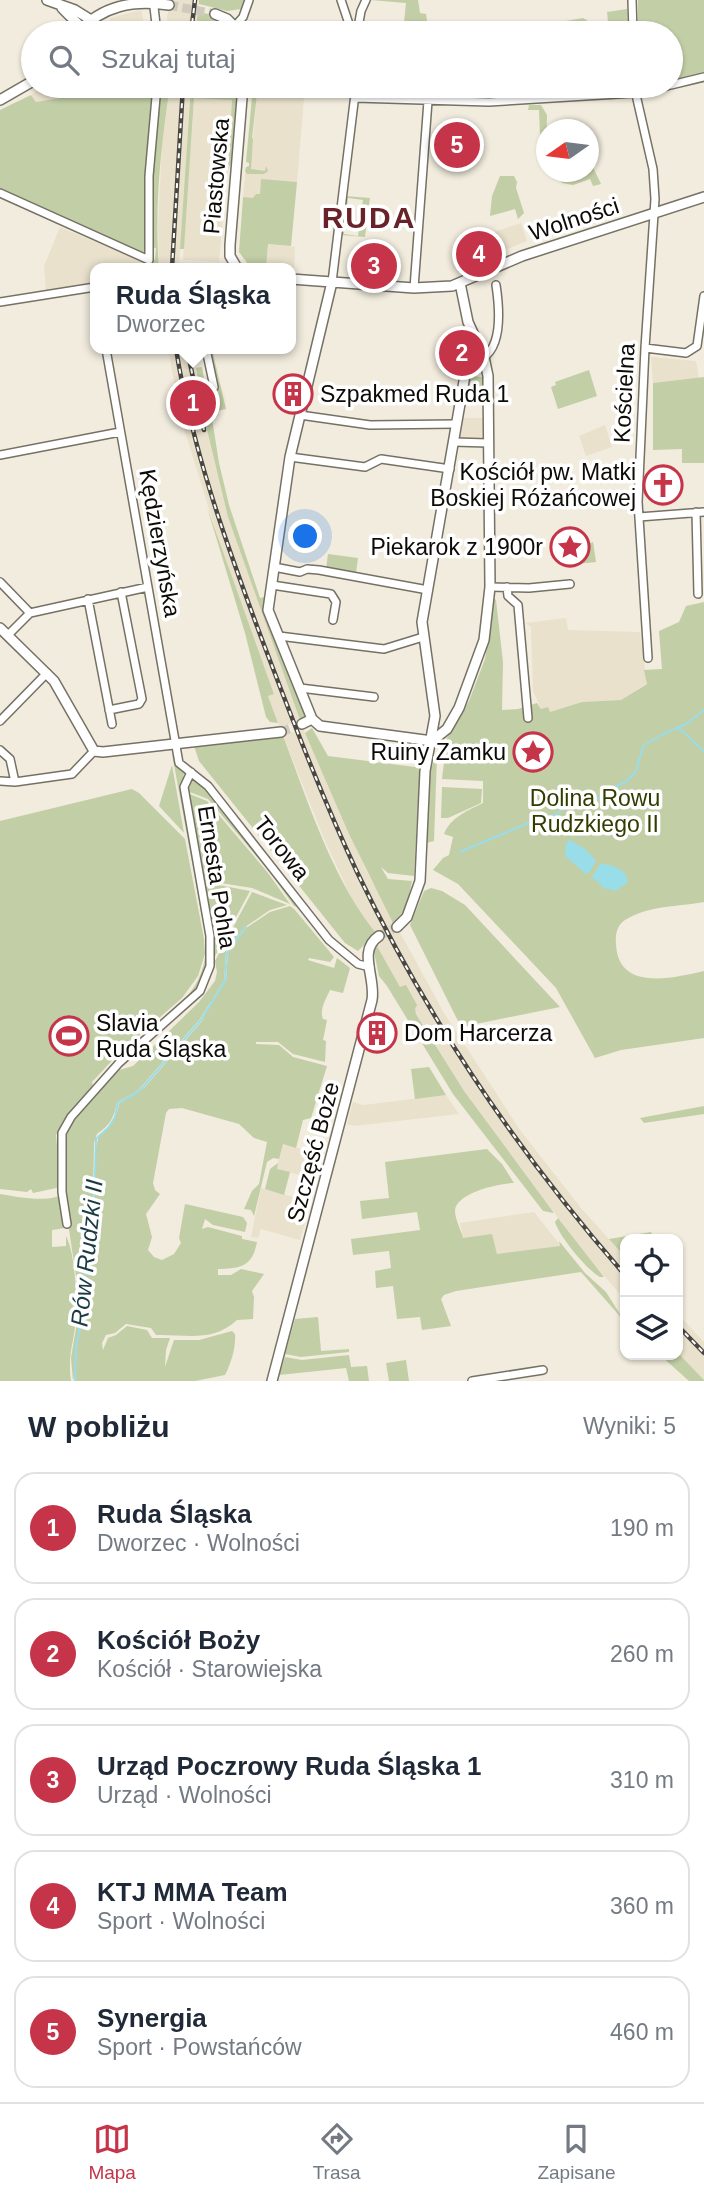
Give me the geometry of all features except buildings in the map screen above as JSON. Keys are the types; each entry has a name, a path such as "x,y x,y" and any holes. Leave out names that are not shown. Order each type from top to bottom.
{"street":[{"path":"47,0 75,10 91,20 119,5 137,2 169,5"},
{"path":"241,21 250,0"},
{"path":"341,0 349,21"},
{"path":"358,21 366,0"},
{"path":"632,0 633,21"},
{"path":"156,21 154,7 157,2"},
{"path":"58,5 71,21"},
{"path":"215,14 225,21"},
{"path":"683,81 704,76"},
{"path":"0,100 21,88"},
{"path":"0,193 149,260 149,176 156,98"},
{"name":"Piastowska","path":"234,263 230,256 230,245 242,98"},
{"path":"460,284 472,335 484,357 488,386 490,587 479,659 459,708 447,729 432,741 320,726 312,719 268,610 290,457 332,282 355,98 489,102 537,98"},
{"name":"Kościelna","path":"636,98 653,169 655,213 645,348 639,517 648,659"},
{"path":"414,288 428,101"},
{"name":"Wolności","path":"296,279 414,288 460,284 522,256 704,197"},
{"path":"484,357 495,342 499,300 496,285"},
{"path":"0,302 90,288"},
{"path":"645,348 686,353 697,346 704,296"},
{"path":"447,729 438,723 435,716 422,622 472,335"},
{"name":"Kędzierzyńska","path":"107,354 175,744"},
{"path":"207,354 214,387"},
{"path":"300,415 370,425 456,424"},
{"path":"0,455 120,432"},
{"path":"454,442 488,443"},
{"path":"290,457 365,467 381,459 450,470"},
{"path":"639,517 700,512 698,594"},
{"path":"274,568 300,572 307,569 330,572 428,590"},
{"path":"0,582 30,613"},
{"path":"490,587 529,588 570,584"},
{"path":"272,585 331,594 336,602 333,620"},
{"path":"148,587 30,613 4,632 54,681 87,743 94,751 281,732"},
{"path":"507,587 508,596 518,604 528,718"},
{"path":"109,710 139,704 142,699 121,592"},
{"path":"88,599 112,723"},
{"path":"279,636 384,649 423,636"},
{"path":"0,721 47,673"},
{"path":"300,688 374,697"},
{"path":"397,927 407,917 420,881 425,771 435,716"},
{"path":"302,724 312,719"},
{"name":"Torowa","path":"175,744 179,763 208,786 329,940 358,964 370,967"},
{"path":"0,750 10,759 15,782"},
{"path":"0,781 15,782 72,774 94,751"},
{"name":"Ernesta Pohla","path":"67,1224 62,1192 61,1141 64,1129 71,1117 119,1063 196,995 209,972 210,936 184,787 191,772"},
{"name":"Szczęść Boże","path":"272,1381 372,1000 374,982 368,955 369,946 379,936"},
{"path":"472,1381 543,1370"}],"shaded area":[{"path":"171,0 199,0 196,21 168,21"},
{"path":"141,10 143,21 109,21 110,18"},
{"path":"33,98 59,98 36,102"},
{"path":"168,98 190,98 179,263 159,263 162,144"},
{"path":"194,98 234,98 219,262 183,260"},
{"path":"257,98 304,98 297,182 261,180 260,194 253,198 243,197 246,167 250,168"},
{"path":"521,223 527,241 498,253 488,234"},
{"path":"60,227 145,263 90,263 90,285 46,291 44,266"},
{"path":"268,244 295,247 294,263 266,263"},
{"path":"169,354 193,354 203,413 228,517 300,720 280,728 268,696 274,693 225,560 182,422"},
{"path":"651,357 696,361 699,378 653,383"},
{"path":"463,418 484,418 484,439 460,439"},
{"path":"605,425 612,447 586,456 579,436"},
{"path":"566,618 568,630 640,632 647,683 621,700 582,702 550,712 541,709 533,691 531,627 526,623"},
{"path":"303,728 366,870 444,1013 520,1130 581,1208 620,1251 620,1294 506,1150 464,1091 400,987 377,946 382,943 358,912 325,841 283,736"},
{"path":"446,1095 459,1114 354,1126 347,1124 353,1102 363,1105"},
{"path":"283,1144 323,1154 317,1179 276,1169"},
{"path":"261,1188 311,1202 300,1240 261,1229 258,1238 251,1237"},
{"path":"534,1212 561,1246 497,1254 463,1238 460,1223"},
{"path":"683,1319 704,1342 704,1380 683,1358"}],"green space":[{"path":"199,0 244,0 241,9 227,11 199,4"},
{"path":"370,0 418,0 420,13 426,14 427,21 404,21 406,3"},
{"path":"638,0 704,0 704,72 683,78 683,21 638,21"},
{"path":"627,9 628,21 608,21 607,12"},
{"path":"198,12 214,15 221,21 197,21"},
{"path":"583,18 588,21 566,21"},
{"path":"25,98 33,98 36,102 59,98 151,98 146,174 145,256 0,190 0,110"},
{"path":"161,98 168,98 159,177 159,263 151,263 155,259 156,248 150,247 154,151"},
{"path":"190,98 194,98 184,249 180,249"},
{"path":"194,98 239,98 234,155 228,170 232,100"},
{"path":"252,98 257,98 251,169 265,171 266,166 268,171 264,174 247,174 245,171 249,163 246,162"},
{"path":"529,105 541,105 547,119 539,119 539,110 528,110"},
{"path":"500,176 514,176 517,182 516,188 524,213 518,219 515,209 490,216 492,196"},
{"path":"261,179 297,182 291,246 268,244 266,263 247,263 239,252 243,197 253,198 260,194"},
{"path":"562,182 582,182 573,185"},
{"path":"346,196 370,198 367,218 360,217 363,200 348,198 344,234 358,236 360,219 367,220 365,237 341,235"},
{"path":"598,206 616,216 585,226 580,212"},
{"path":"568,217 572,230 549,237 545,235 541,225"},
{"path":"210,354 213,354 226,409 211,412 229,505 260,598 265,597 263,610 308,717 300,720 228,517 203,413 196,368 202,367 206,389 215,387"},
{"path":"589,370 597,396 558,409 551,387 556,385 555,382"},
{"path":"468,376 483,377 484,400 467,396 461,422"},
{"path":"704,377 704,463 682,463 682,449 653,450 653,383"},
{"path":"207,507 274,694 268,696 278,723 270,722 266,717 245,633"},
{"path":"593,542 596,562 576,564 574,551"},
{"path":"328,554 358,558 356,573 326,569"},
{"name":"Dolina Rowu Rudzkiego II","path":"494,598 503,662 502,710 518,709 537,703 541,709 548,707 550,712 582,702 621,700 647,684 644,670 662,669 659,631 679,622 686,606 704,602 704,902 654,909 634,915 620,925 616,941 619,959 626,969 637,975 663,978 704,971 704,1038 621,1050 595,1058 556,988 458,884 433,870 449,855 453,837 444,834 447,828 460,815 483,803 483,781 442,779 447,738 469,701 485,659"},
{"path":"312,728 328,756 423,768 418,798 414,876 388,873 381,867 388,879 412,881 406,909 393,923 349,834 305,733"},
{"path":"283,736 334,864 376,933 358,951 345,943 199,761 194,746"},
{"path":"172,754 177,766 184,773 181,791 208,937 209,962 197,990 97,1081 123,1053 185,999 199,978 204,963 206,938"},
{"path":"437,756 434,841 426,843 428,785"},
{"path":"172,765 184,833 159,806"},
{"path":"195,778 202,783 299,907 294,906 269,871 208,799 187,791 188,781"},
{"path":"442,787 482,789 481,803 448,818 441,818"},
{"name":"Slavia Ruda Śląska","path":"132,789 185,839 204,939 205,954 198,976 182,998 121,1051 92,1082 93,1087 56,1135 61,1187 33,1193 31,1189 27,1192 0,1189 0,821"},
{"path":"187,793 207,801 268,873 290,904 252,888 202,880"},
{"path":"203,882 250,891 214,958 214,937"},
{"path":"431,888 442,891 465,905 560,1007 461,1027 410,925 424,891"},
{"path":"252,892 287,905 270,910 245,927 226,952 224,981 212,1000 226,981 228,953 246,928 270,912 290,906 334,957 330,962 308,960 334,968 337,958 350,968 343,993 330,990 322,1008 323,1019 327,1020 323,1040 326,1041 325,1062 293,1054 278,1042 256,1042 279,1045 293,1057 327,1066 311,1118 303,1120 296,1148 283,1144 279,1159 273,1158 267,1162 254,1216 251,1210 244,1209 252,1191 259,1184 267,1142 254,1138 239,1124 182,1108 169,1109 166,1113 153,1183 160,1194 146,1214 152,1237 148,1250 154,1257 162,1260 174,1254 181,1243 179,1238 185,1204 243,1217 247,1223 245,1232 213,1225 205,1219 202,1229 208,1227 257,1242 249,1261 239,1267 218,1269 218,1275 231,1275 241,1269 264,1274 252,1291 253,1319 237,1320 218,1332 198,1336 156,1335 151,1328 126,1324 115,1333 106,1335 102,1343 103,1350 108,1338 127,1326 147,1330 152,1338 170,1338 165,1367 174,1340 199,1340 232,1331 235,1334 234,1350 225,1375 195,1381 76,1381 75,1373 73,1381 71,1358 79,1310 65,1203 62,1138 73,1117 116,1071 133,1066 199,1002 215,981 215,961","holes":["212,1000 202,1021 145,1087 119,1104 113,1122 99,1135 96,1148 93,1241 86,1272 92,1242 94,1143 97,1134 111,1121 117,1102 135,1093 143,1085 200,1019"]},
{"path":"377,946 400,987 406,985 417,1005 416,1014 464,1091 554,1213 543,1211 453,1094 379,976 374,952"},
{"path":"429,1067 446,1095 415,1099 411,1069"},
{"path":"704,1106 704,1114 644,1123 640,1118"},
{"path":"487,1149 502,1164 514,1183 479,1190 462,1199 455,1214 463,1238 492,1234 497,1254 560,1246 559,1241 585,1273 606,1292 620,1316 581,1272 444,1295 441,1299 451,1326 422,1330 420,1317 397,1319 393,1286 376,1288 375,1271 391,1268 389,1251 353,1255 351,1239 420,1230 417,1212 362,1219 360,1201 389,1198 385,1162"},
{"path":"278,1163 277,1169 290,1172 284,1195 265,1189 270,1169"},
{"path":"0,1194 38,1199 60,1196 65,1228 52,1230 52,1247 66,1246 66,1236 73,1264 76,1308 70,1363 71,1381 0,1381"},
{"path":"558,1218 604,1277 594,1273 574,1252 555,1222"},
{"path":"620,1237 620,1251 609,1239"},
{"path":"318,1317 321,1351 349,1349 349,1352 301,1357 285,1354 295,1319"},
{"path":"349,1355 351,1367 367,1366 369,1381 349,1381 346,1368 279,1375 285,1357 302,1360"},
{"path":"683,1358 704,1380 689,1381 666,1360"},
{"path":"406,1360 409,1381 389,1381 386,1363"}],"water":[{"path":"570,840 596,860 590,872 586,874 565,856 566,843"},
{"path":"600,864 622,871 628,882 616,891 604,888 592,877"}],"waterway":[{"name":"Rów Rudzki II","path":"460,852 538,819 555,815 568,805 590,805 627,781 636,771 643,746 686,724 704,710"},
{"path":"679,728 704,751"},
{"name":"Rów Rudzki II","path":"75,1381 82,1290 93,1242 96,1139 109,1127 115,1117 118,1103 144,1086 201,1020 225,981 227,953 246,927"}],"tunnel":[{"path":"169,5 215,14"},
{"path":"281,732 302,724"},
{"path":"379,936 397,927"}],"railway":[{"path":"192,21 195,0"},
{"path":"172,263 182,98"},
{"path":"177,354 191,423 235,566 307,755 357,872 413,979 477,1082 548,1181 620,1269"},
{"path":"188,354 204,430"},
{"path":"683,1331 704,1353"}],"place":[{"name":"Synergia","path":"457,145"},
{"name":"KTJ MMA Team","path":"479,254"},
{"name":"Urząd Poczrowy Ruda Śląska 1","path":"374,266"},
{"name":"Kościół Boży","path":"462,353"},
{"name":"Szpakmed Ruda 1","path":"293,394"},
{"name":"Ruda Śląska","path":"193,403"},
{"name":"Kościół pw. Matki Boskiej Różańcowej","path":"663,485"},
{"name":"Piekarok z 1900r","path":"570,547"},
{"name":"Ruiny Zamku","path":"533,752"},
{"name":"Dom Harcerza","path":"377,1033"},
{"name":"Slavia Ruda Śląska","path":"69,1036"}],"district":[{"name":"RUDA","path":"369,218"}]}
